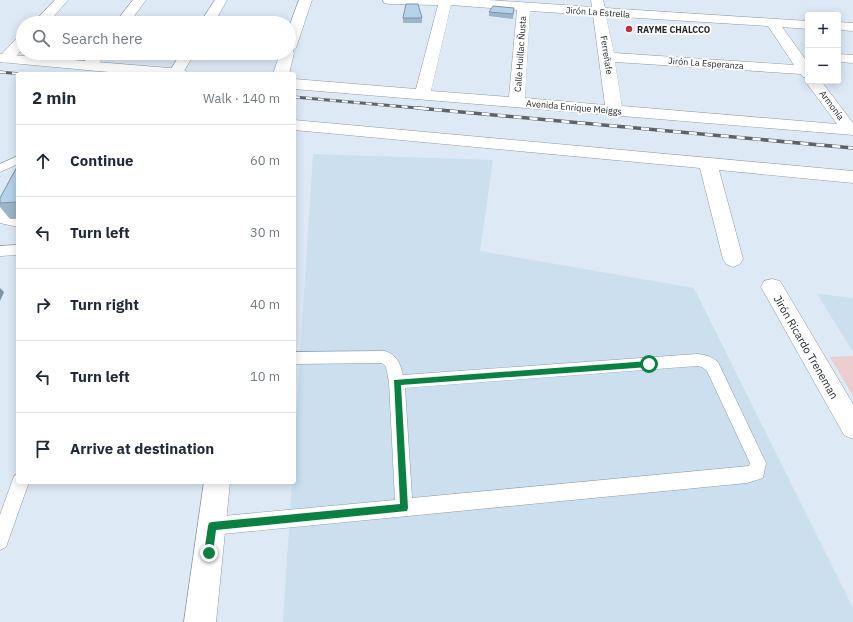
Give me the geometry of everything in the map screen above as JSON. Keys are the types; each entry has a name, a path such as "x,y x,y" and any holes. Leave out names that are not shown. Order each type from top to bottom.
{"street":[{"path":"47,16 62,0"},
{"path":"127,16 140,0"},
{"path":"211,16 221,0"},
{"path":"296,28 306,0"},
{"name":"Jirón La Estrella","path":"389,0 446,1 524,6 598,6 805,25"},
{"path":"422,95 446,1"},
{"name":"Calle Huillac Ñusta","path":"517,102 524,6"},
{"name":"Ferreñafe","path":"598,6 614,110"},
{"name":"Armonía","path":"772,23 805,67"},
{"path":"841,26 853,28"},
{"path":"2,58 16,46"},
{"name":"Jirón La Esperanza","path":"607,57 805,67"},
{"path":"2,58 16,59"},
{"path":"841,58 853,59"},
{"path":"24,60 153,72"},
{"path":"88,66 93,60"},
{"path":"176,72 184,60"},
{"path":"282,72 286,60"},
{"name":"Avenida Enrique Meiggs","path":"296,84 852,130"},
{"name":"Armonía","path":"818,84 852,130"},
{"path":"296,125 853,177"},
{"path":"708,164 733,259"},
{"name":"Jirón Ricardo Treneman","path":"772,287 853,427"},
{"path":"200,622 217,484"}],"lane":[{"path":"0,168 16,161"},
{"path":"16,181 1,215 5,221 16,223"},
{"path":"0,251 16,250"},
{"path":"296,358 385,357 393,364 397,382 404,508"},
{"path":"212,526 747,475 757,472 758,462 713,367 706,361 697,360 397,382"},
{"path":"0,541 19,484"}],"shaded area":[{"path":"313,154 493,160 480,251 694,288 853,608 853,622 283,622 292,484 296,484 296,419"},
{"path":"817,294 853,298 853,352"},
{"path":"853,356 853,396 830,357"}],"building":[{"path":"406,4 418,4 422,18 403,18"},
{"path":"493,6 514,8 513,14 489,12"},
{"path":"16,169 16,202 0,203 0,198"}],"railway":[{"path":"0,72 16,74"},
{"path":"296,97 425,109"},
{"path":"418,108 425,109"},
{"path":"425,109 853,148"}],"place":[{"name":"RAYME CHALCCO","path":"629,29"}],"route":[{"path":"209,553 212,526 404,508 397,382 649,364"}]}
